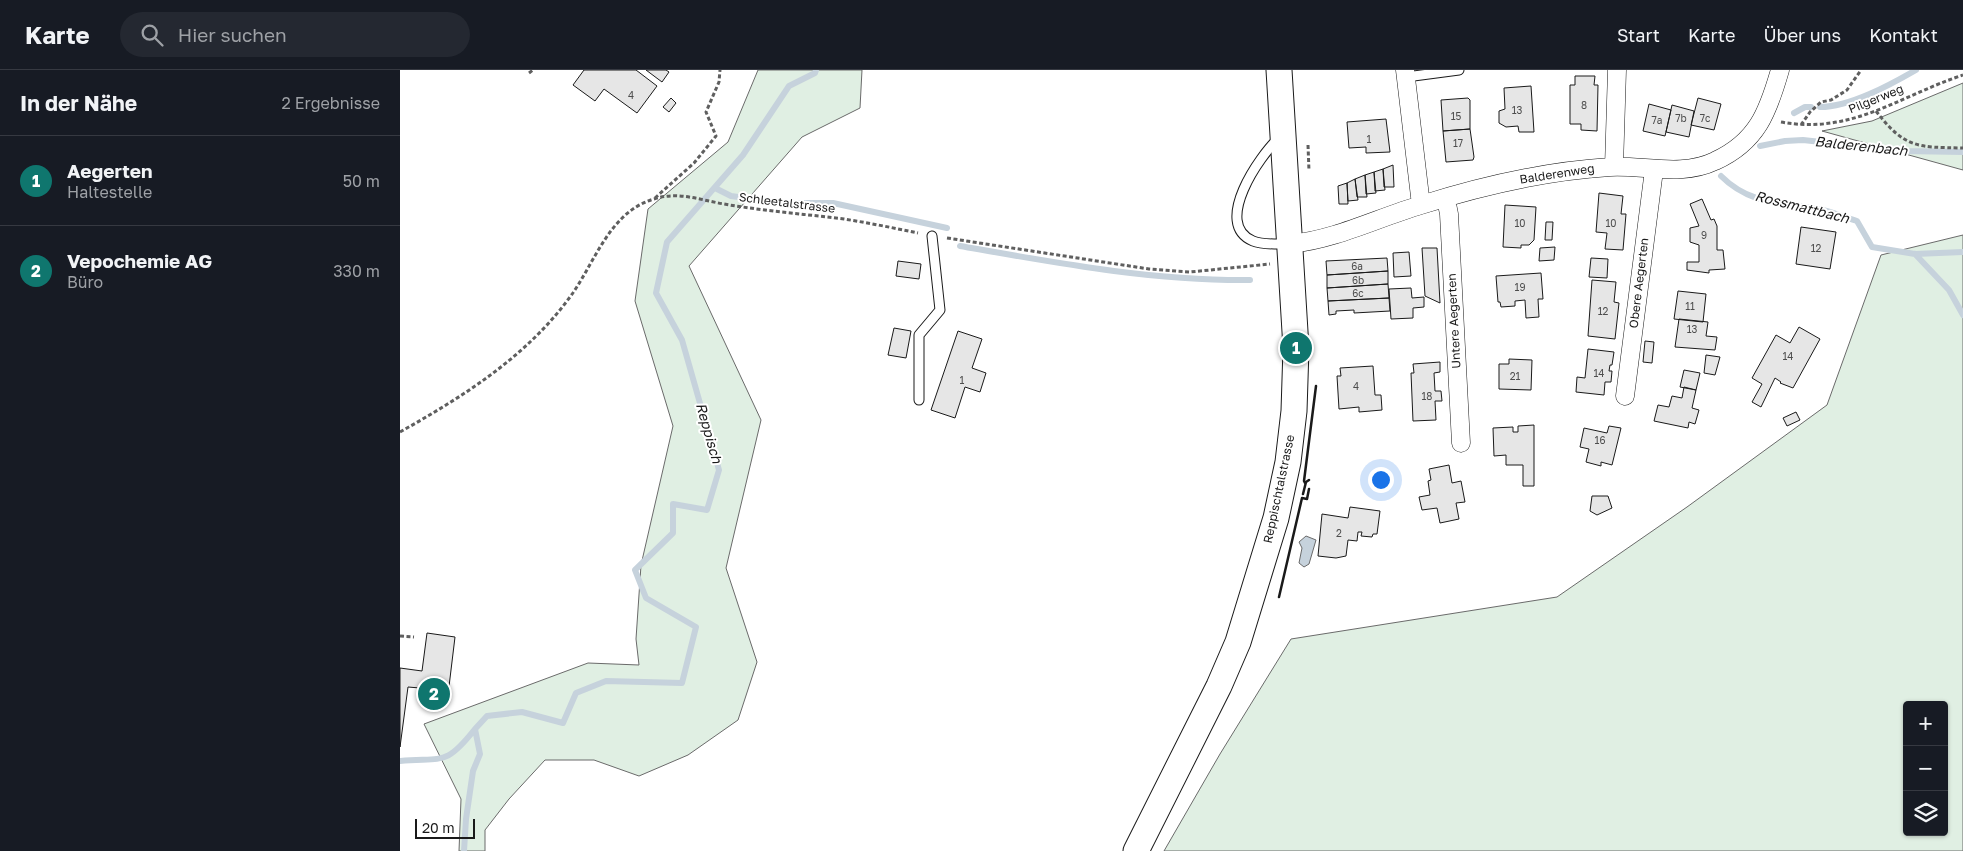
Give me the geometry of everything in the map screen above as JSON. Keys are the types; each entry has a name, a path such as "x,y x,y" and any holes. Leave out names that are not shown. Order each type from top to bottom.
{"main road":[{"name":"Reppischtalstrasse","path":"1136,851 1219,686 1238,642 1276,518 1288,462 1295,403 1296,348 1279,70"}],"street":[{"path":"1614,167 1617,70"},
{"name":"Balderenweg","path":"1291,244 1320,240 1421,204 1532,177 1582,169 1614,167 1654,170 1694,167 1714,162 1748,138 1764,119 1780,70"},
{"path":"1405,74 1421,204"},
{"name":"Obere Aegerten","path":"1625,396 1654,170"},
{"name":"Untere Aegerten","path":"1446,199 1449,214 1461,443"}],"lane":[{"path":"1405,74 1459,70"},
{"path":"1283,134 1261,158 1241,193 1237,206 1238,221 1242,232 1251,240 1264,244 1291,244"},
{"path":"919,400 919,335 940,310 932,236"}],"path":[{"path":"528,73 533,70"},
{"path":"654,198 694,163 716,136 706,112 719,82 720,70"},
{"path":"1800,125 1821,102 1832,100 1848,90 1861,70"},
{"name":"Pilgerweg","path":"1764,119 1800,125 1834,123 1876,111 1931,85 1963,74"},
{"path":"1876,111 1901,140 1924,147 1963,148"},
{"name":"Schleetalstrasse","path":"400,432 462,396 512,360 570,297 622,217 637,206 654,198 684,195 724,204 846,219 932,236 1149,269 1190,272 1267,264"},
{"path":"400,636 414,637"}],"green space":[{"path":"758,70 862,70 860,108 802,137 689,266 761,420 726,568 757,662 738,720 688,755 639,776 594,760 545,760 509,799 485,830 485,851 459,851 461,799 424,724 588,663 639,665 636,639 641,565 673,426 635,301 648,209 728,142"},
{"path":"1963,83 1963,170 1822,131 1872,121"},
{"path":"1963,235 1963,851 1164,851 1220,754 1291,639 1557,597 1687,507 1827,405 1881,255"}],"shaded area":[{"path":"1306,536 1316,540 1309,564 1304,567 1299,563 1302,548 1299,542"}],"building":[{"path":"584,70 636,70 657,86 637,113 604,89 595,101 573,85"},
{"path":"646,70 666,70 669,72 662,82"},
{"path":"1575,76 1595,76 1594,85 1598,85 1597,131 1581,130 1581,124 1570,124 1570,85 1575,85"},
{"path":"1531,86 1534,132 1519,132 1518,126 1506,127 1499,123 1499,111 1505,109 1504,88"},
{"path":"671,98 676,103 669,112 663,107"},
{"path":"1468,98 1470,100 1470,129 1443,131 1441,100"},
{"path":"1698,98 1721,104 1714,130 1691,125"},
{"path":"1649,104 1671,110 1665,136 1643,131"},
{"path":"1672,105 1694,111 1689,137 1666,132"},
{"path":"1386,119 1390,152 1366,153 1366,147 1349,148 1347,122"},
{"path":"1470,129 1473,160 1446,162 1443,131"},
{"path":"1393,165 1394,187 1384,187 1383,169"},
{"path":"1383,169 1385,190 1375,191 1374,172"},
{"path":"1374,172 1376,193 1366,194 1365,175"},
{"path":"1365,175 1367,197 1357,197 1355,179"},
{"path":"1355,179 1358,200 1348,201 1347,183"},
{"path":"1347,183 1348,204 1339,204 1338,186"},
{"path":"1599,193 1623,196 1621,214 1626,214 1623,250 1605,249 1607,233 1596,232"},
{"path":"1702,199 1711,220 1714,219 1717,226 1717,250 1723,250 1725,269 1709,270 1709,273 1687,270 1687,262 1699,262 1699,245 1690,242 1690,228 1699,226 1690,204"},
{"path":"1505,205 1536,207 1534,240 1529,245 1521,245 1521,248 1503,247"},
{"path":"1546,222 1553,222 1552,240 1545,240"},
{"path":"1801,227 1836,232 1830,269 1796,264"},
{"path":"1555,247 1554,260 1539,261 1540,248"},
{"path":"1422,248 1437,248 1440,303 1425,296"},
{"path":"1409,252 1411,276 1394,277 1393,253"},
{"path":"1387,258 1388,271 1327,275 1326,261"},
{"path":"1591,258 1608,259 1607,278 1589,277"},
{"path":"898,261 921,264 919,279 896,276"},
{"path":"1388,271 1388,284 1327,288 1327,275"},
{"path":"1541,273 1543,299 1538,299 1539,317 1526,318 1525,300 1515,301 1515,306 1501,307 1500,302 1498,302 1496,276"},
{"path":"1592,280 1616,282 1614,302 1619,303 1615,339 1588,336"},
{"path":"1388,284 1389,298 1328,301 1327,288"},
{"path":"1411,288 1412,298 1424,297 1424,307 1413,308 1413,318 1391,319 1389,289"},
{"path":"1678,291 1706,294 1703,322 1674,319"},
{"path":"1389,298 1390,311 1354,313 1354,310 1336,311 1336,314 1329,315 1328,301"},
{"path":"1679,319 1708,322 1706,336 1717,337 1715,350 1675,347"},
{"path":"1799,327 1820,339 1793,388 1780,383 1775,378 1761,407 1752,402 1762,384 1752,378 1776,335 1790,343"},
{"path":"894,328 911,331 906,358 888,355"},
{"path":"958,331 982,339 972,368 986,373 980,392 965,387 955,418 931,410"},
{"path":"1645,341 1654,342 1652,363 1643,362"},
{"path":"1588,349 1614,352 1609,371 1612,371 1611,382 1605,382 1604,395 1576,392 1577,377 1585,378"},
{"path":"1706,355 1720,357 1715,375 1704,373"},
{"path":"1509,359 1532,360 1531,390 1499,389 1499,364 1509,364"},
{"path":"1440,362 1440,372 1434,373 1435,391 1441,391 1442,401 1435,401 1436,420 1413,421 1411,373 1414,373 1413,364"},
{"path":"1373,366 1375,395 1381,395 1382,410 1359,412 1359,407 1339,409 1337,376 1341,376 1340,368"},
{"path":"1684,370 1700,373 1696,390 1680,387"},
{"path":"1684,387 1696,390 1692,408 1699,410 1695,424 1689,422 1688,428 1654,421 1658,405 1669,407 1672,396 1682,398"},
{"path":"1796,412 1800,420 1787,426 1783,418"},
{"path":"1534,425 1534,486 1523,486 1523,465 1506,465 1506,455 1494,456 1493,428 1513,427 1513,432 1518,432 1518,426"},
{"path":"1609,426 1621,428 1612,465 1601,462 1601,466 1586,462 1589,449 1580,447 1584,428 1607,433"},
{"path":"1449,465 1452,483 1461,481 1465,502 1456,503 1459,519 1440,523 1437,508 1422,510 1419,497 1430,495 1428,481 1431,480 1429,469"},
{"path":"1592,496 1608,496 1612,508 1597,515 1590,511"},
{"path":"1350,507 1380,511 1377,534 1373,534 1372,537 1361,536 1362,532 1358,532 1357,541 1348,540 1346,556 1336,558 1318,556 1322,514 1348,518"},
{"path":"427,633 455,637 447,703 419,700 420,688 408,687 400,747 400,668 422,671"}],"waterway":[{"name":"Reppisch","path":"464,851 466,819 473,771 480,754 475,729 487,716 522,712 563,723 576,693 606,681 682,683 696,627 646,598 635,570 673,533 673,504 707,510 719,470 682,340 656,293 667,242 743,155 789,86 815,73 816,70"},
{"path":"1820,107 1832,106 1857,99 1916,70"},
{"path":"1794,113 1805,107 1811,107"},
{"name":"Balderenbach","path":"1760,146 1803,140 1903,151 1963,152"},
{"name":"Rossmattbach","path":"1721,176 1743,192 1767,201 1819,209 1857,221 1872,247 1915,254 1963,252"},
{"path":"715,188 731,196 783,203 833,203 947,228"},
{"path":"960,246 1105,270 1177,278 1250,280"},
{"path":"1915,254 1949,290 1963,315"},
{"path":"400,761 442,758 457,749 475,729"}],"wall":[{"path":"1305,483 1316,386"},
{"path":"1303,494 1306,482 1309,480"},
{"path":"1279,597 1302,498 1307,499 1309,489"}],"place":[{"name":"Aegerten","path":"1296,348"},
{"name":"Vepochemie AG","path":"434,694"}]}
